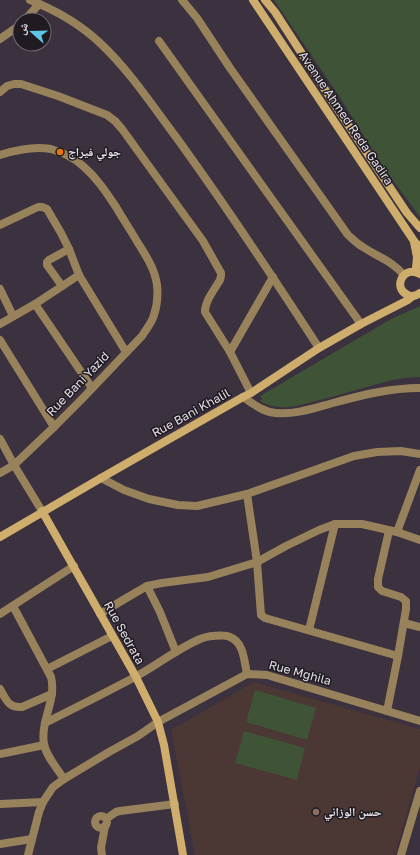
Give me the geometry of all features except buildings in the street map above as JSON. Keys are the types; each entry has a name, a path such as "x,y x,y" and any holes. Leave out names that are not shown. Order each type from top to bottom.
{"street":[{"path":"30,0 82,28 100,42 128,73 211,186 274,277 319,348"},
{"path":"182,0 197,18 230,68 348,235 364,248 398,268 414,270"},
{"name":"Avenue Ahmed Reda Gadira","path":"253,0 420,248"},
{"name":"Avenue Ahmed Reda Gadira","path":"266,0 407,213 420,228"},
{"path":"32,12 39,4"},
{"path":"0,39 12,31"},
{"path":"159,41 361,324"},
{"path":"0,92 7,86 21,84 58,96 107,115 122,129 203,241 221,273 220,280 207,302 205,312 230,352 247,395 258,408 275,413 290,413 381,391 420,388"},
{"name":"Rue Bani Yazid","path":"0,156 14,151 33,148 50,149 70,157 83,166 104,188 153,269 157,285 154,315 142,336 54,427 14,465 0,473"},
{"path":"0,225 38,207 44,207 47,209 62,233 79,275 126,352"},
{"path":"392,308 398,297 402,278 414,270 417,257 414,241"},
{"path":"62,286 47,265 47,262 48,260 69,249"},
{"path":"0,324 35,304 79,275"},
{"path":"230,352 274,277"},
{"name":"Rue Bani Khalil","path":"400,286 405,294 416,295"},
{"path":"0,289 13,316"},
{"name":"Rue Bani Khalil","path":"0,537 42,511 247,395 319,348 416,295"},
{"path":"35,304 92,388"},
{"path":"0,340 54,427"},
{"name":"Rue Sedrata","path":"0,439 74,566 136,677 158,722 164,745 183,855"},
{"path":"101,478 124,490 149,498 178,505 197,506 247,494 354,456 377,452 401,451 420,454"},
{"path":"397,532 420,470"},
{"path":"247,494 257,562 261,614 265,618 398,656"},
{"path":"100,614 147,586 208,577 257,562 286,546 335,524 362,524 397,532 420,540"},
{"path":"309,630 335,524"},
{"path":"387,711 406,609 406,601 401,597 382,591 378,587 378,578 388,531"},
{"path":"0,614 74,566"},
{"path":"147,586 160,612 176,652"},
{"path":"13,606 51,677 52,694 43,733 44,745 50,758 64,779"},
{"path":"404,624 420,627"},
{"path":"47,669 112,636"},
{"path":"28,855 39,812 43,802 53,787 109,752 138,736 158,722 247,674 241,647 237,641 229,636 202,638 136,677 45,723"},
{"name":"Rue Mghila","path":"247,674 267,675 420,721"},
{"path":"0,689 10,704 17,707 22,707 52,694"},
{"path":"0,754 44,745"},
{"path":"401,855 420,791"},
{"path":"0,804 43,802"},
{"path":"102,855 106,823 116,812 175,804"},
{"path":"0,844 32,839"}],"shaded area":[{"path":"254,682 420,729 420,768 395,855 195,855 171,730"}],"green space":[{"path":"274,0 420,0 420,217 384,168 339,96"},
{"path":"420,306 420,377 393,380 292,407 274,406 260,401 262,399 260,396 391,319"},
{"path":"255,690 316,708 307,740 246,722"},
{"path":"244,731 305,748 297,780 235,763"}],"place":[{"name":"جولي فيراج","path":"60,152"},
{"name":"حسن الوزاني","path":"316,812"}]}
